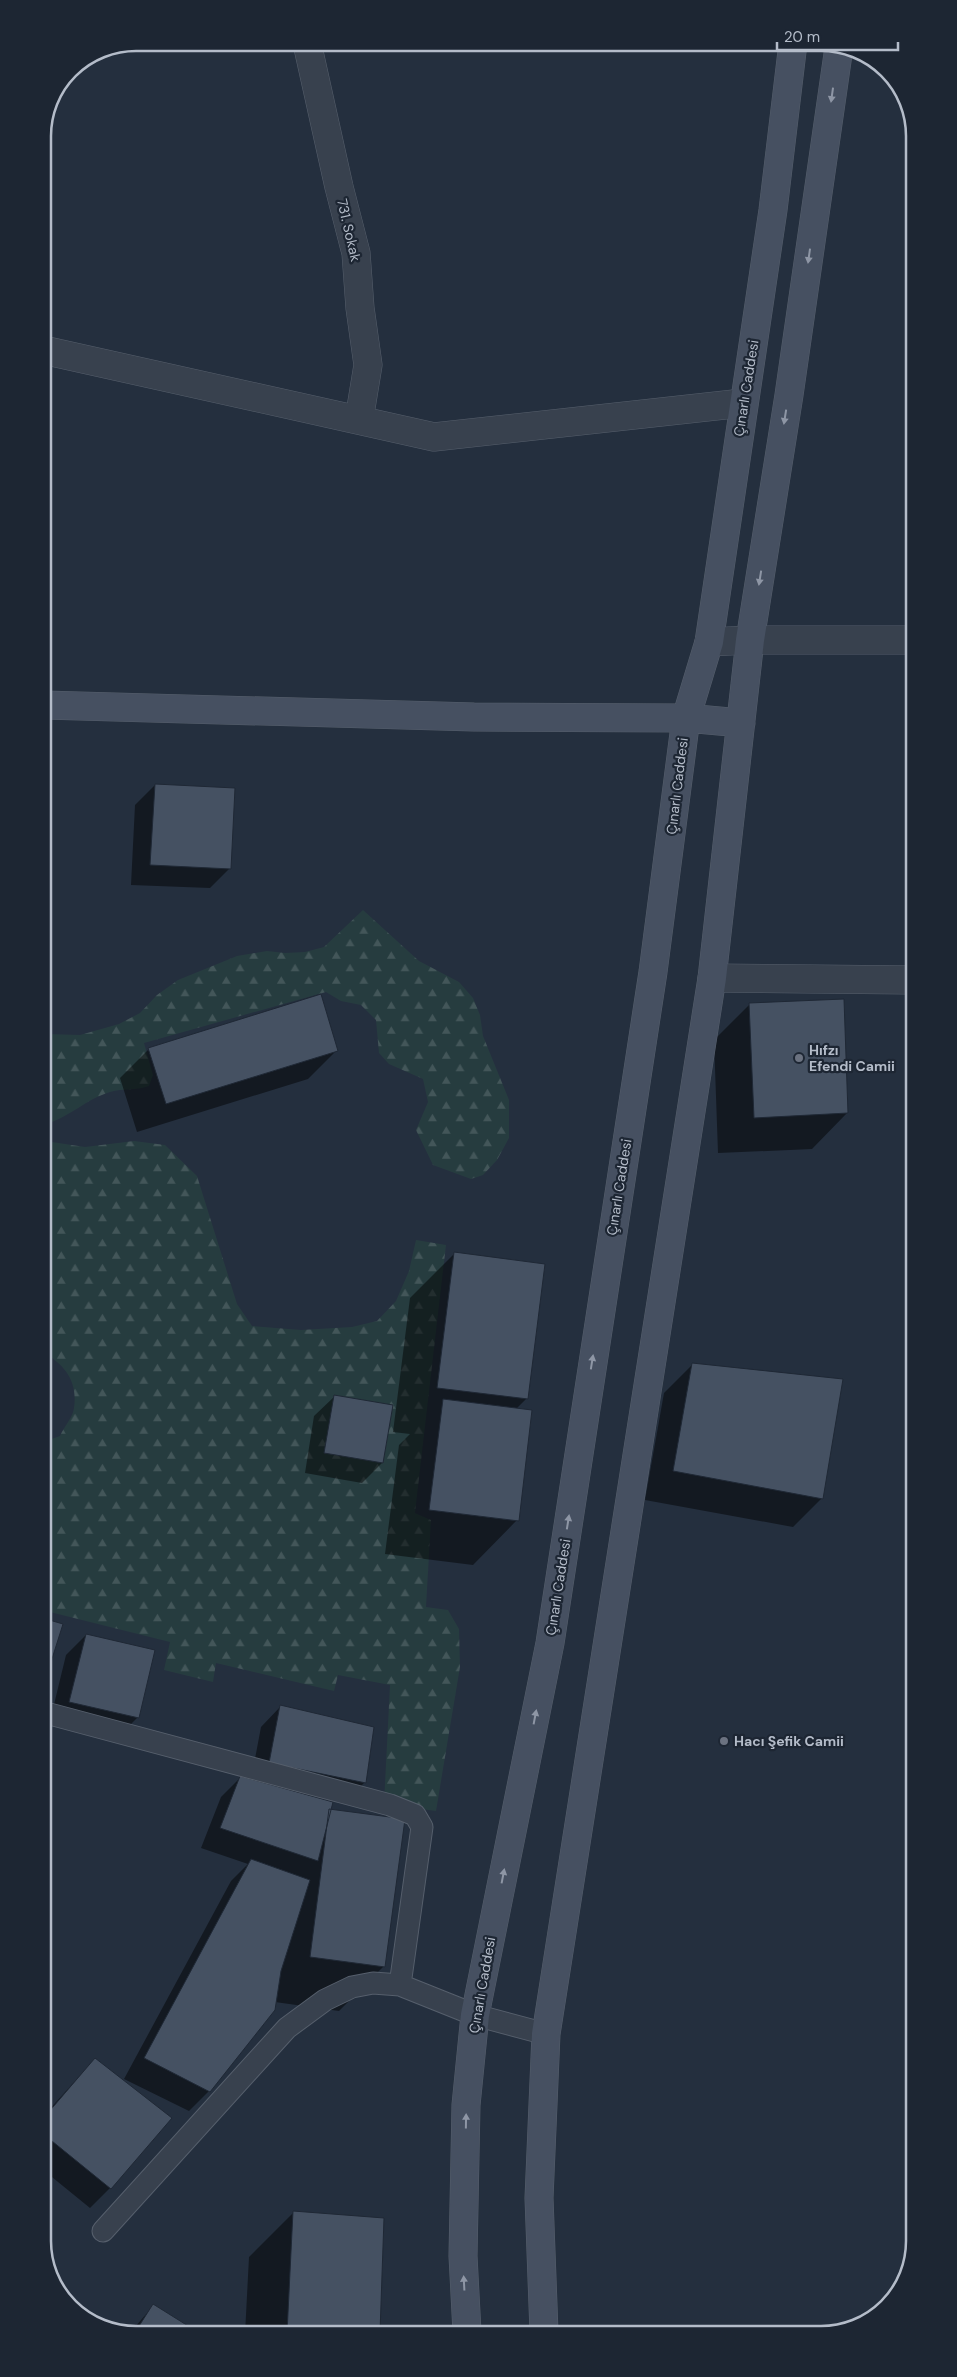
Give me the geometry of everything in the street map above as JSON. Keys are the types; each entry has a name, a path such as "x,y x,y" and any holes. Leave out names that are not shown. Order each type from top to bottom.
{"street":[{"name":"731. Sokak","path":"309,51 339,187 356,253 360,308 368,365 359,420"},
{"name":"Çınarlı Caddesi","path":"467,2326 463,2256 466,2105 475,2015 550,1643 653,972 686,718 709,642 773,210 792,51"},
{"path":"544,2326 539,2198 546,2034 712,978 750,640 789,395 838,53"},
{"path":"51,352 434,437 743,403"},
{"path":"709,642 750,640 906,640"},
{"path":"51,705 474,717 686,718 741,723"},
{"path":"712,978 906,980"}],"lane":[{"path":"51,1714 302,1780 390,1805 415,1816 422,1827 400,1985"},
{"path":"103,2231 287,2028 324,2000 352,1987 373,1983 400,1985 475,2015 546,2034"}],"green space":[{"path":"363,910 419,961 459,982 473,998 480,1015 483,1036 509,1100 509,1138 497,1160 483,1175 471,1179 433,1165 416,1130 428,1102 423,1079 389,1064 379,1053 376,1020 361,1005 341,1001 326,992 144,1043 153,1075 149,1086 101,1095 51,1122 51,1034 80,1035 119,1024 140,1013 157,995 178,980 237,956 267,951 285,953 305,952 324,947"},
{"path":"134,1141 165,1145 197,1176 237,1304 252,1326 301,1330 352,1327 377,1321 396,1301 409,1271 416,1240 446,1245 415,1513 431,1520 426,1607 448,1610 459,1629 460,1667 436,1811 384,1804 390,1685 338,1675 334,1691 216,1663 213,1682 164,1670 170,1642 51,1612 51,1439 60,1436 72,1415 75,1398 72,1382 59,1363 51,1357 51,1142 85,1147"}],"building":[{"path":"155,784 235,788 231,869 150,865"},
{"path":"321,994 338,1051 166,1104 148,1048"},
{"name":"Hıfzı Efendi Camii","path":"844,999 848,1113 754,1118 749,1003"},
{"path":"454,1252 545,1264 528,1399 437,1388"},
{"path":"692,1363 843,1379 823,1499 673,1471"},
{"path":"334,1395 393,1405 383,1463 324,1453"},
{"path":"443,1399 532,1410 519,1521 429,1510"},
{"path":"51,1620 63,1624 51,1662"},
{"path":"86,1634 155,1650 139,1718 69,1702"},
{"path":"280,1705 374,1727 366,1783 269,1763"},
{"path":"240,1776 333,1802 318,1861 220,1828"},
{"path":"329,1809 405,1819 385,1967 310,1957"},
{"path":"251,1859 310,1880 281,1971 275,2010 210,2092 144,2058"},
{"path":"95,2058 172,2118 111,2189 51,2140 51,2109"},
{"path":"293,2211 384,2218 380,2326 287,2326"},
{"path":"153,2304 188,2326 139,2326"}],"place":[{"name":"Hıfzı Efendi Camii","path":"799,1058"},
{"name":"Hacı Şefik Camii","path":"724,1741"}]}
